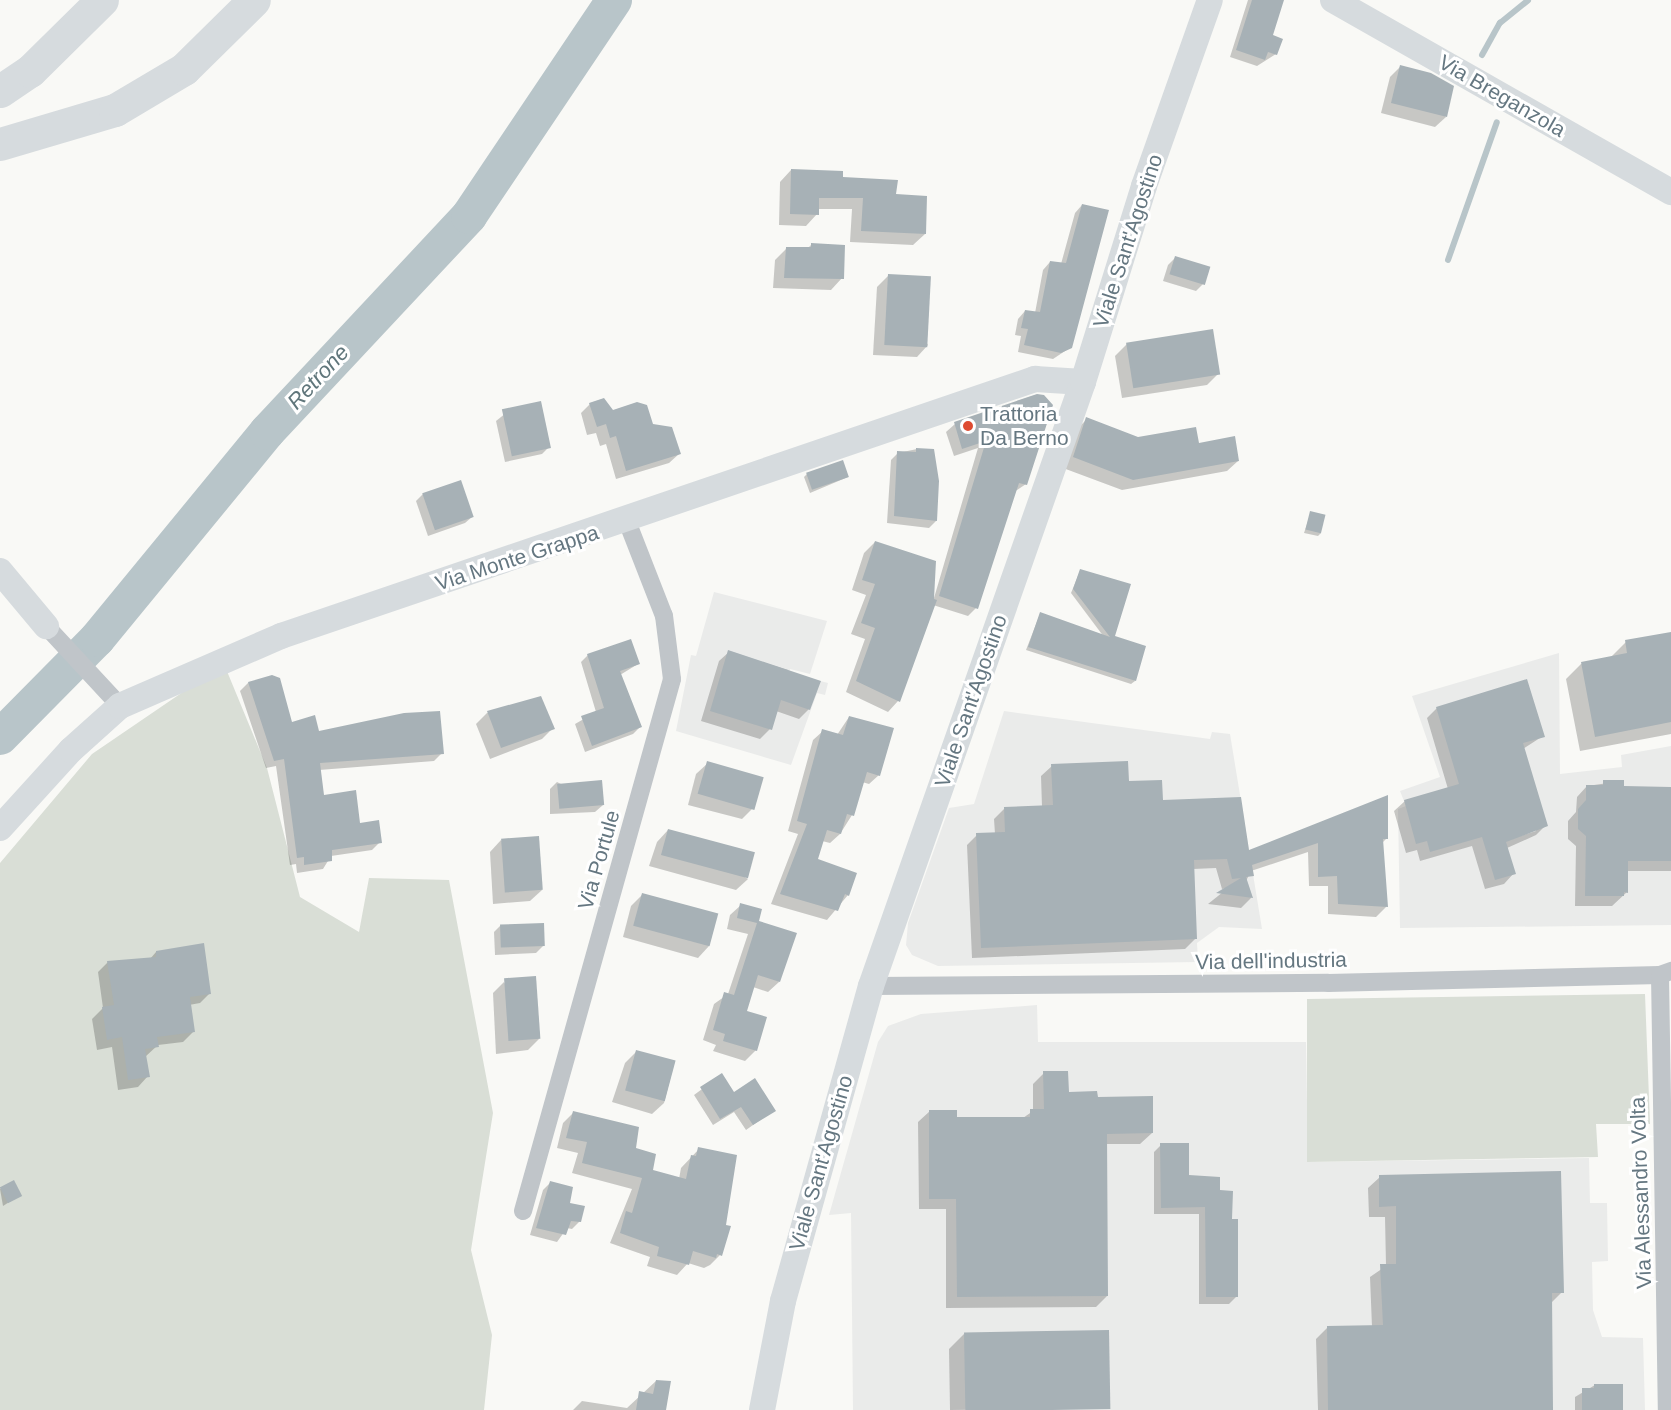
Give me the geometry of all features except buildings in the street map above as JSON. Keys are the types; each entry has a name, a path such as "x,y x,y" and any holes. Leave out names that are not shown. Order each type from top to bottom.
{"highway":[{"path":"0,91 30,71 102,0"},
{"path":"0,144 115,110 184,69 254,0"}],"street":[{"name":"Viale Sant'Agostino","path":"762,1410 783,1301 871,986 1083,382 1144,186 1210,0"},
{"name":"Via Breganzola","path":"1333,0 1671,192"},
{"name":"Via Monte Grappa","path":"0,828 72,750 120,706 281,636 627,521 1035,379 1083,382"},
{"name":"Via Portule","path":"523,1211 672,679 664,616 627,521"},
{"path":"0,571 46,627 120,706"},
{"name":"Via dell'industria","path":"871,986 1256,984 1665,973"},
{"name":"Via Alessandro Volta","path":"1665,973 1667,1410"}],"shaded area":[{"path":"714,592 827,621 810,674 790,669 789,673 828,683 825,695 817,693 791,765 676,731 691,655 696,656"},
{"path":"1559,653 1560,774 1622,767 1621,755 1671,746 1671,925 1400,928 1398,809 1406,806 1400,791 1440,777 1412,696"},
{"path":"224,664 267,768 300,897 359,932 369,878 449,880 493,1113 471,1250 492,1335 484,1410 0,1410 0,863 92,754"},
{"path":"1004,711 1210,739 1212,732 1230,734 1262,929 1219,927 1197,943 1198,962 938,966 912,955 906,945 908,923 949,808 974,804"},
{"path":"1645,994 1650,1124 1596,1124 1598,1157 1307,1162 1307,999"},
{"path":"1037,1005 1038,1042 1306,1042 1308,1162 1589,1158 1590,1203 1607,1203 1608,1261 1592,1262 1593,1310 1602,1337 1643,1338 1645,1410 853,1410 851,1213 829,1215 878,1042 888,1026 921,1014"}],"waterway":[{"name":"Retrone","path":"0,737 97,639 267,432 469,216 614,0"},
{"path":"1482,55 1500,23 1528,0"},
{"path":"1448,260 1497,122"}],"place":[{"name":"Trattoria Da Berno","path":"968,426"}]}
